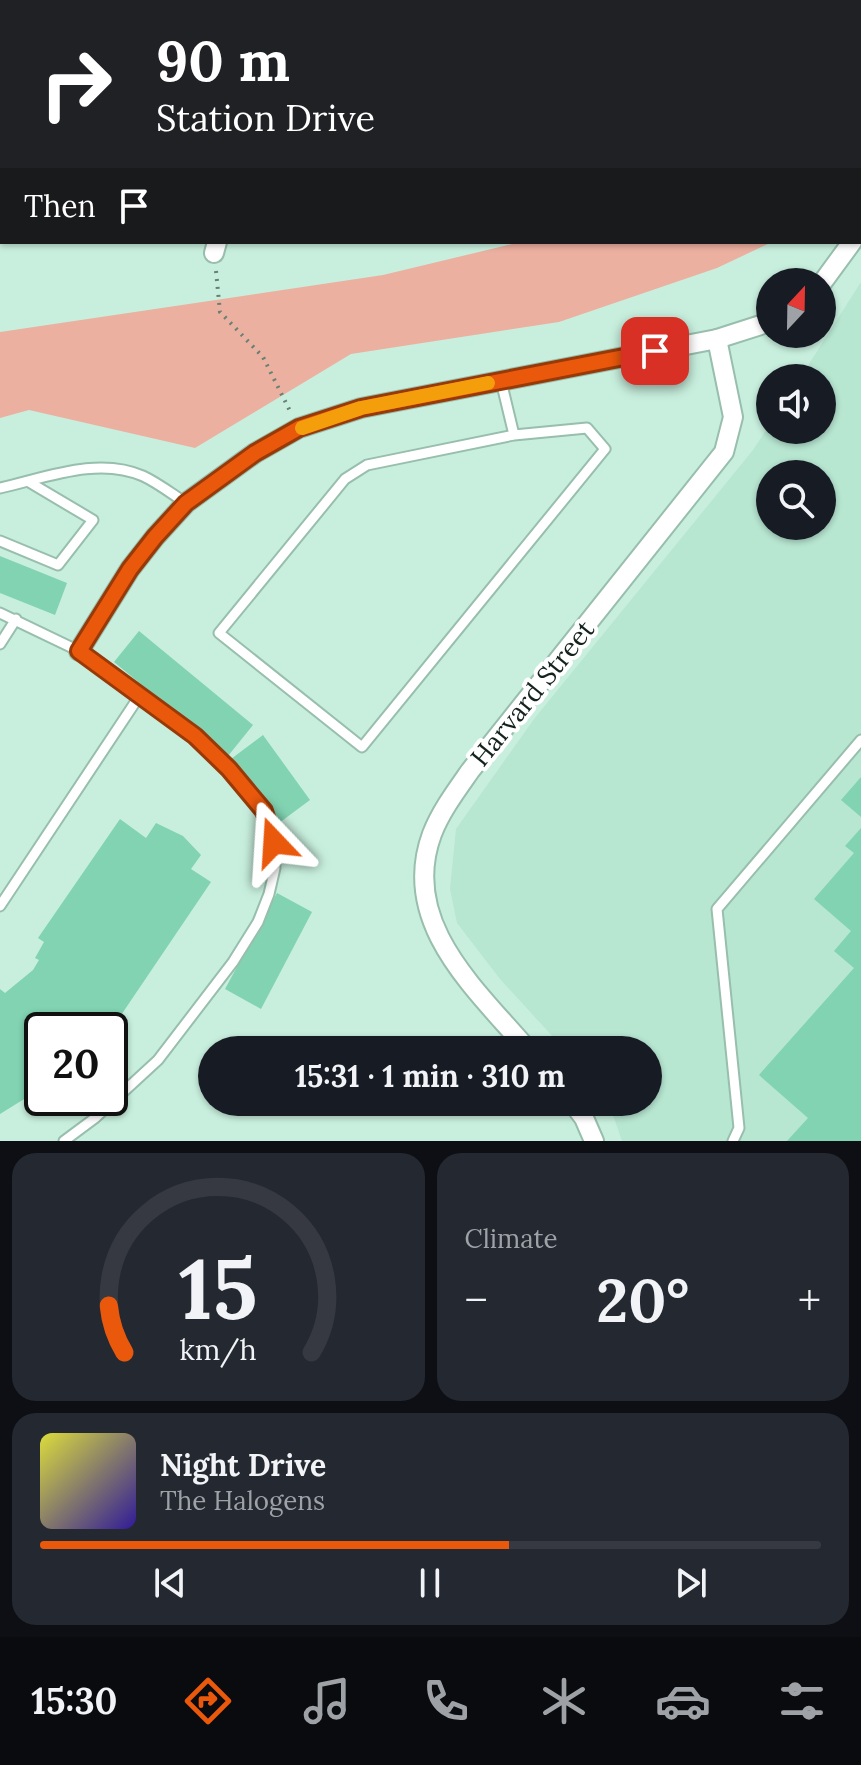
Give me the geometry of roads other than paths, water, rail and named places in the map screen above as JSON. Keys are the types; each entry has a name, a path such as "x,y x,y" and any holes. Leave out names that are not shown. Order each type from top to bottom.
{"street":[{"path":"833,268 851,244"},
{"path":"79,651 130,569 186,503 255,453 299,428 361,408 717,339 756,326"},
{"name":"Harvard Street","path":"516,1036 463,974 434,931 426,884 432,835 445,808 470,771 724,452 733,417 717,339"},
{"path":"582,1116 594,1141"}],"lane":[{"path":"501,381 514,435"},
{"path":"587,428 605,449 362,747 219,633 345,479 367,465 514,435 587,428"},
{"path":"0,488 88,469 116,468 143,476 186,503"},
{"path":"0,541 58,565 93,520 29,482"},
{"path":"0,613 79,651 195,736 253,795 264,811 274,842 275,868 269,894 258,922 233,962 158,1060 95,1118 64,1141"},
{"path":"0,644 16,619"},
{"path":"0,906 140,695"},
{"path":"733,1141 739,1128 717,909 861,740"}]}
